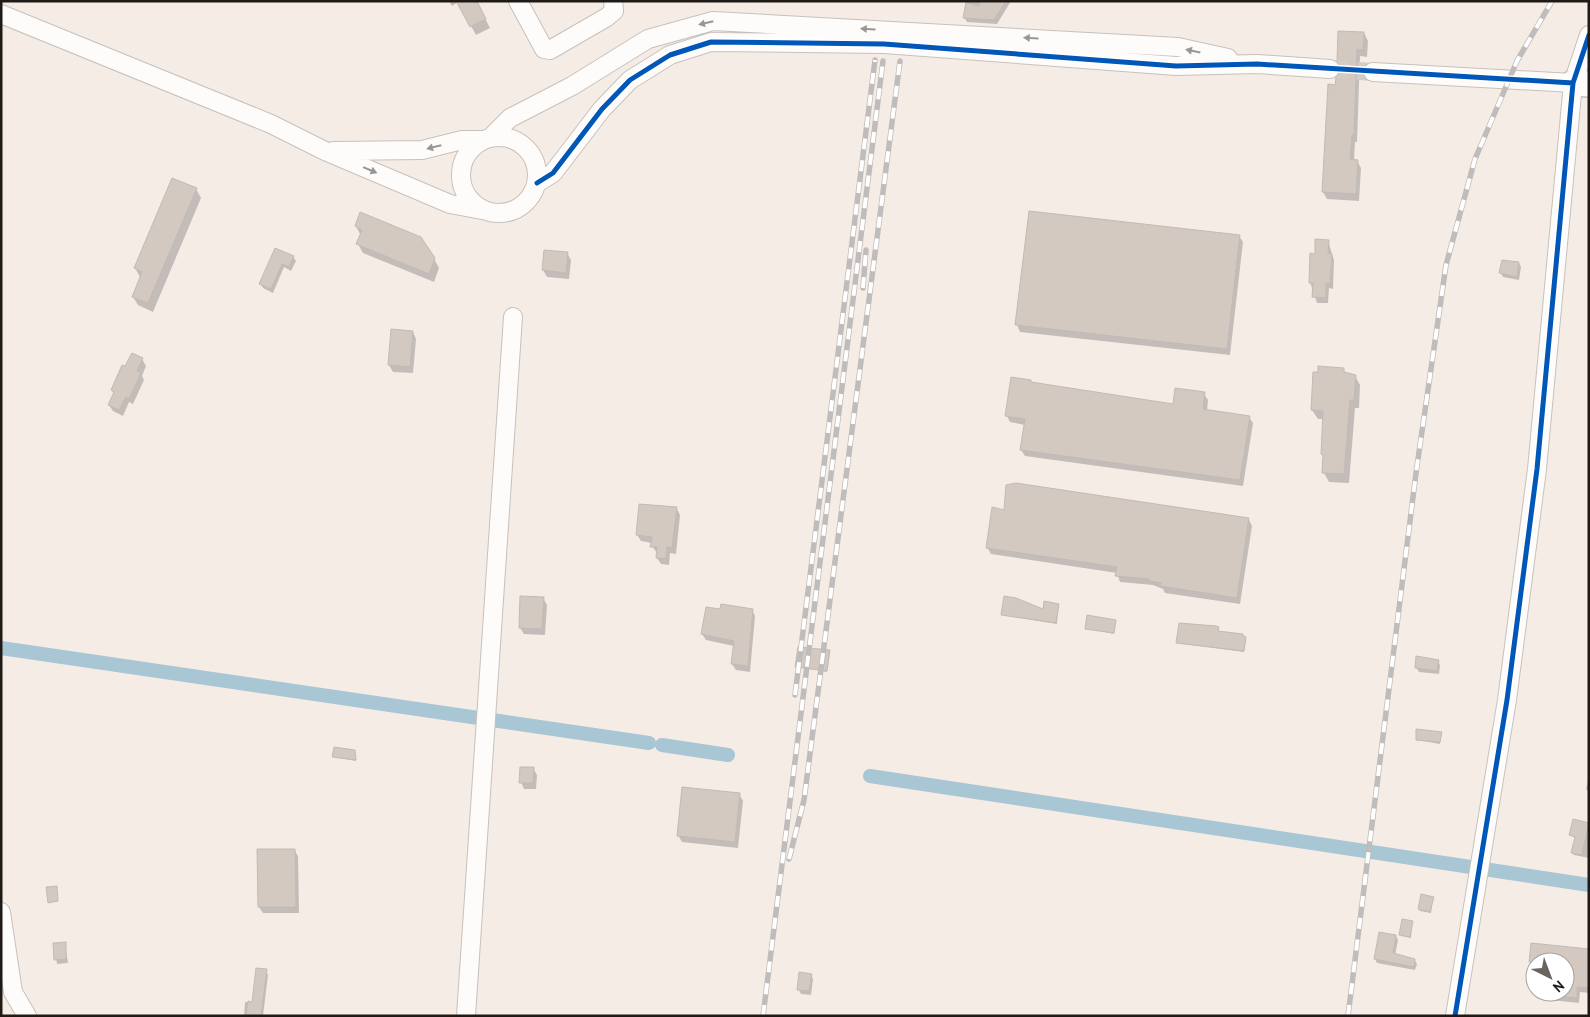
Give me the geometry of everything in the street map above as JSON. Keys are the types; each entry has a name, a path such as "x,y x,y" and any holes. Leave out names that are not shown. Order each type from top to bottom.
{"street":[{"path":"1,5 3,1"},
{"path":"518,1 544,49 550,50 608,18 614,11 614,1"},
{"path":"1,14 271,124 325,151 450,204 499,214 516,210 530,199 537,183 537,166 529,150 516,139 498,136 486,139 462,140 422,150 325,151"},
{"path":"482,210 466,196 460,175 466,154 510,118 572,86 648,39 713,21 1178,48 1257,64"},
{"path":"1455,1016 1507,700 1537,469 1589,35"},
{"path":"537,183 553,173 602,109 630,80 670,55 711,42 884,44 1176,66 1257,64 1330,69"},
{"path":"1372,72 1584,84"},
{"path":"466,1016 513,317"},
{"path":"1,912 13,992 27,1016"}],"building":[{"path":"456,1 477,1 486,19 470,27"},
{"path":"981,1 1006,1 994,20 963,18 966,2 978,6"},
{"path":"1338,31 1364,32 1363,50 1357,49 1354,135 1352,135 1350,159 1358,160 1356,194 1322,192 1328,84 1335,85 1340,70 1337,61"},
{"path":"172,178 197,188 148,303 132,297 142,272 134,268"},
{"path":"1029,211 1240,235 1227,349 1015,325"},
{"path":"360,212 421,237 435,258 429,274 356,244 362,230 355,226"},
{"path":"1315,239 1329,240 1328,253 1332,254 1330,284 1326,283 1326,298 1312,297 1313,283 1309,283 1310,253 1315,254"},
{"path":"275,248 294,256 289,267 282,264 271,289 259,284"},
{"path":"544,250 568,252 566,273 542,270"},
{"path":"1502,260 1519,262 1517,277 1499,273"},
{"path":"391,329 413,331 410,367 388,365"},
{"path":"132,353 143,358 137,371 141,373 129,399 126,397 119,410 108,405 114,392 111,390 122,365 125,366"},
{"path":"1318,366 1344,368 1344,372 1356,375 1354,400 1350,400 1344,474 1322,473 1323,411 1311,410 1313,372 1318,372"},
{"path":"1011,377 1031,380 1031,382 1173,404 1175,388 1205,392 1203,409 1250,416 1240,480 1020,450 1025,419 1005,416"},
{"path":"1016,483 1249,518 1237,598 1160,586 1161,583 1149,581 1149,579 1115,576 1117,567 986,548 992,507 1004,510 1006,485"},
{"path":"639,504 677,507 672,548 667,547 666,559 656,558 657,547 650,547 652,537 636,535"},
{"path":"520,596 544,597 542,629 519,628"},
{"path":"1004,596 1016,598 1043,609 1044,601 1059,604 1056,623 1001,615"},
{"path":"721,604 753,609 748,666 731,664 734,641 701,634 706,607 720,609"},
{"path":"1087,615 1116,620 1114,633 1085,629"},
{"path":"1179,623 1216,626 1219,627 1218,631 1243,634 1246,637 1244,651 1176,643"},
{"path":"798,647 830,650 827,671 795,667"},
{"path":"1416,656 1439,660 1437,671 1415,668"},
{"path":"1416,729 1442,732 1440,742 1416,740"},
{"path":"334,747 355,750 356,760 332,757"},
{"path":"520,767 534,767 533,783 519,783"},
{"path":"682,787 740,793 735,842 677,836"},
{"path":"1573,819 1589,823 1582,855 1571,853 1575,837 1569,835"},
{"path":"257,849 295,849 296,907 258,907"},
{"path":"57,886 58,901 48,903 46,887"},
{"path":"1421,894 1434,897 1430,912 1418,909"},
{"path":"1402,919 1413,921 1410,937 1399,935"},
{"path":"1379,932 1396,935 1393,953 1415,959 1414,967 1374,959"},
{"path":"66,942 66,959 54,960 53,943"},
{"path":"1531,943 1589,949 1589,988 1577,987 1577,998 1575,998 1575,952 1530,952"},
{"path":"256,968 267,969 261,1016 246,1016 248,1001 252,1002"},
{"path":"799,972 812,974 809,991 797,990"}],"waterway":[{"path":"1,648 649,743"},
{"path":"662,745 728,755"},
{"path":"870,776 1589,885"}],"tunnel":[{"path":"1330,69 1373,72"}],"railway":[{"path":"1348,1016 1416,473 1446,265 1475,159 1517,61 1552,1"},
{"path":"795,695 875,60"},
{"path":"763,1016 883,61"},
{"path":"789,859 804,800 900,61"},
{"path":"863,288 866,250"}],"cycle path":[{"path":"1455,1016 1507,700 1537,469 1573,83 1589,35"},
{"path":"537,183 553,173 602,109 630,80 670,55 711,42 884,44 1176,66 1257,64 1573,83"}]}
